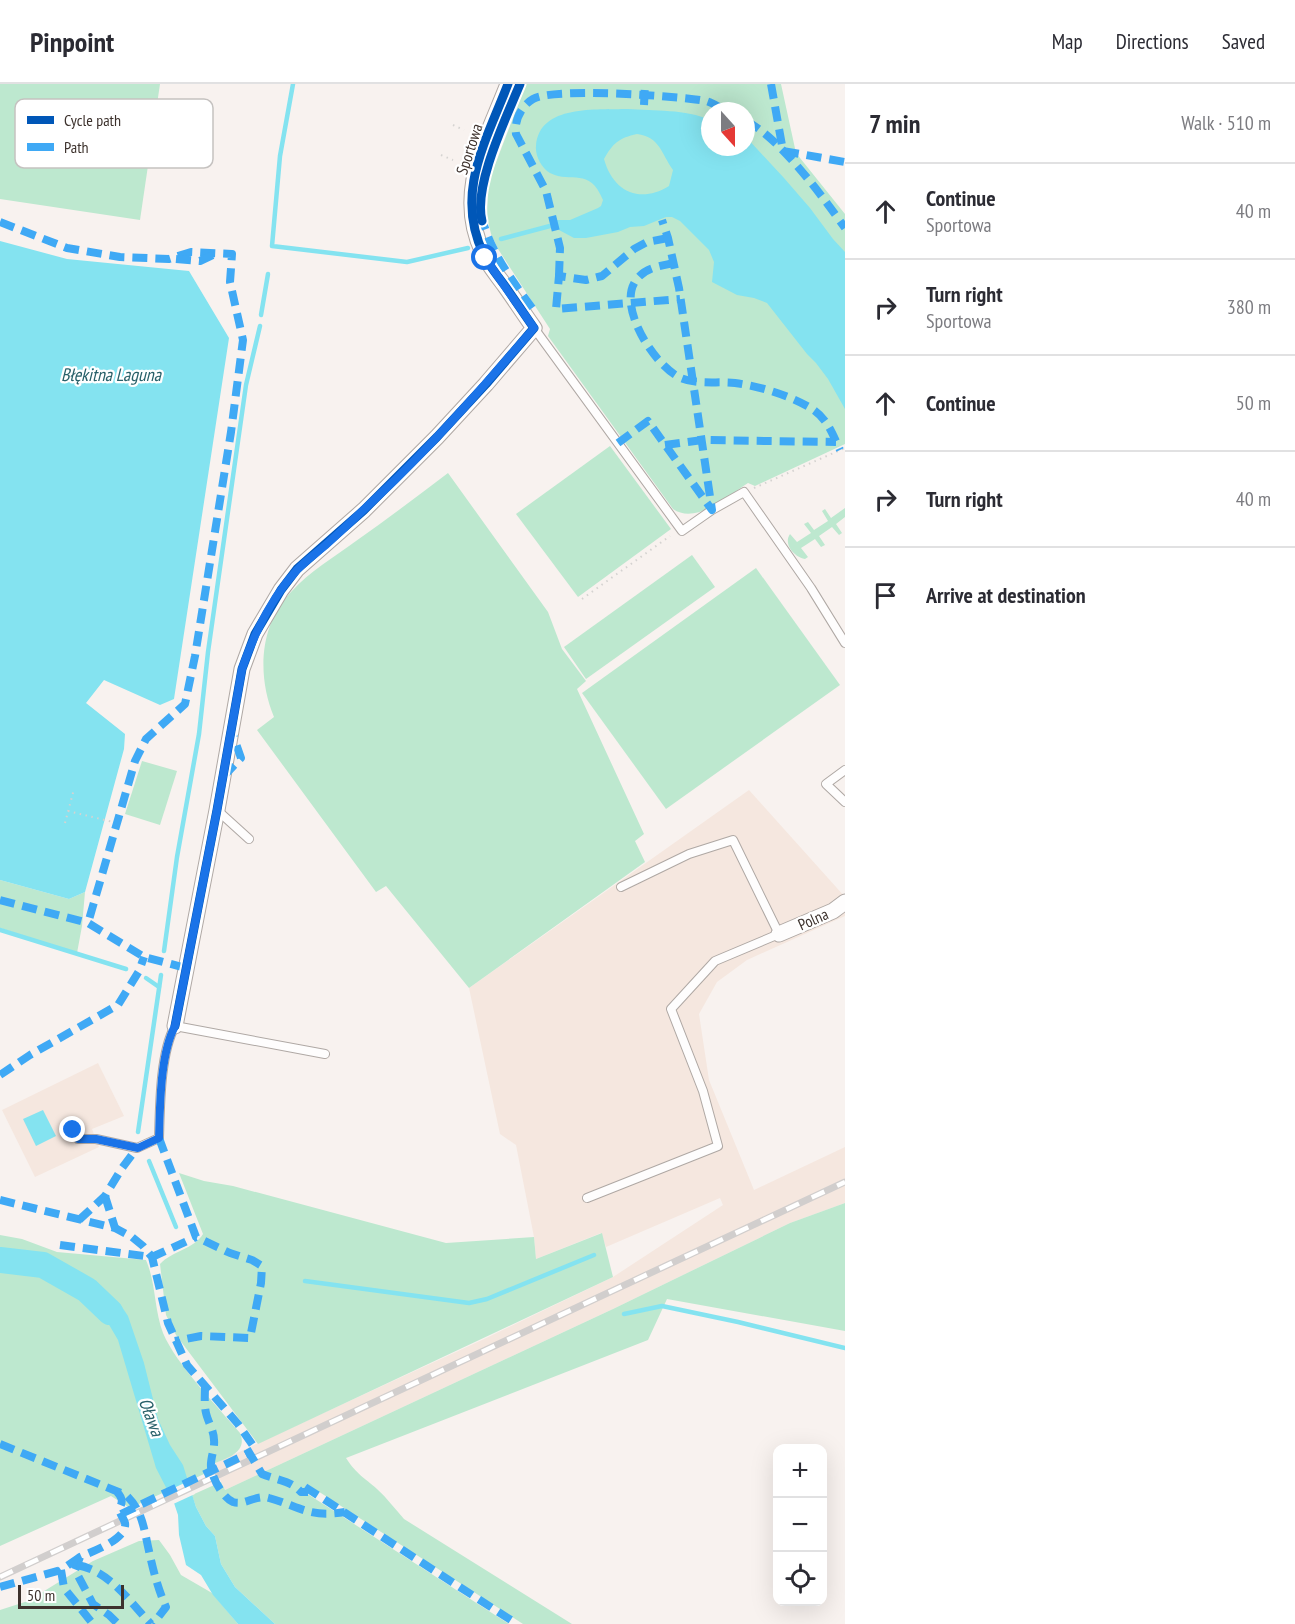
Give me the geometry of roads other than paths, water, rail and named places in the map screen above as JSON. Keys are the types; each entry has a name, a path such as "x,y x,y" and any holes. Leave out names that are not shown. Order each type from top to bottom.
{"street":[{"name":"Sportowa","path":"508,84 474,175 470,198 472,219 485,258 534,328"},
{"path":"175,1026 242,669 255,634 281,590 297,569 372,502 437,437 534,328"},
{"name":"Polna","path":"779,934 833,910 845,902"}],"lane":[{"path":"534,328 680,529 682,531 712,510 744,492 842,630 845,643"},
{"path":"845,770 826,784 845,802"},
{"path":"217,810 249,839"},
{"path":"587,1198 718,1146 703,1091 671,1009 715,961 779,934 733,840 689,854 621,887"},
{"path":"73,1130 78,1139 96,1139 138,1148 159,1138 160,1096 170,1036 175,1026 325,1054"}],"water":[{"path":"628,109 680,112 701,116 701,156 755,156 755,147 810,208 845,252 845,409 828,379 767,303 737,295 712,282 714,262 709,250 680,221 666,217 644,226 630,227 618,232 586,238 574,238 559,230 556,220 570,220 598,208 603,200 598,190 586,179 550,173 539,161 536,146 540,132 547,123 558,116 586,110","holes":["637,134 651,138 673,170 669,186 648,194 629,192 614,180 604,159 610,149 621,139"]},
{"name":"Błękitna Laguna","path":"0,241 67,259 189,271 229,338 174,699 160,705 104,680 86,703 125,734 124,749 85,892 69,899 0,880"},
{"path":"43,1110 56,1136 36,1146 23,1119"},
{"path":"91,1285 120,1304 128,1316 144,1363 158,1419 170,1445 183,1465 196,1507 206,1526 215,1536 221,1564 235,1587 275,1624 238,1624 213,1595 201,1575 186,1565 179,1535 178,1515 156,1468 118,1340 101,1311 82,1295"}],"waterway":[{"path":"293,84 280,156 272,246 407,262 468,248"},
{"path":"501,239 550,226"},
{"path":"261,315 268,274"},
{"path":"164,951 177,857 199,734 208,652 246,385 260,326"},
{"path":"0,930 126,969"},
{"path":"138,1132 161,975"},
{"path":"146,978 159,987"},
{"path":"149,1161 176,1227"},
{"path":"305,1281 469,1303 487,1299 594,1255"},
{"name":"Oława","path":"0,1260 43,1265 87,1290 110,1312"},
{"path":"624,1314 662,1306 845,1348"}],"railway":[{"path":"0,1577 845,1182"}]}
